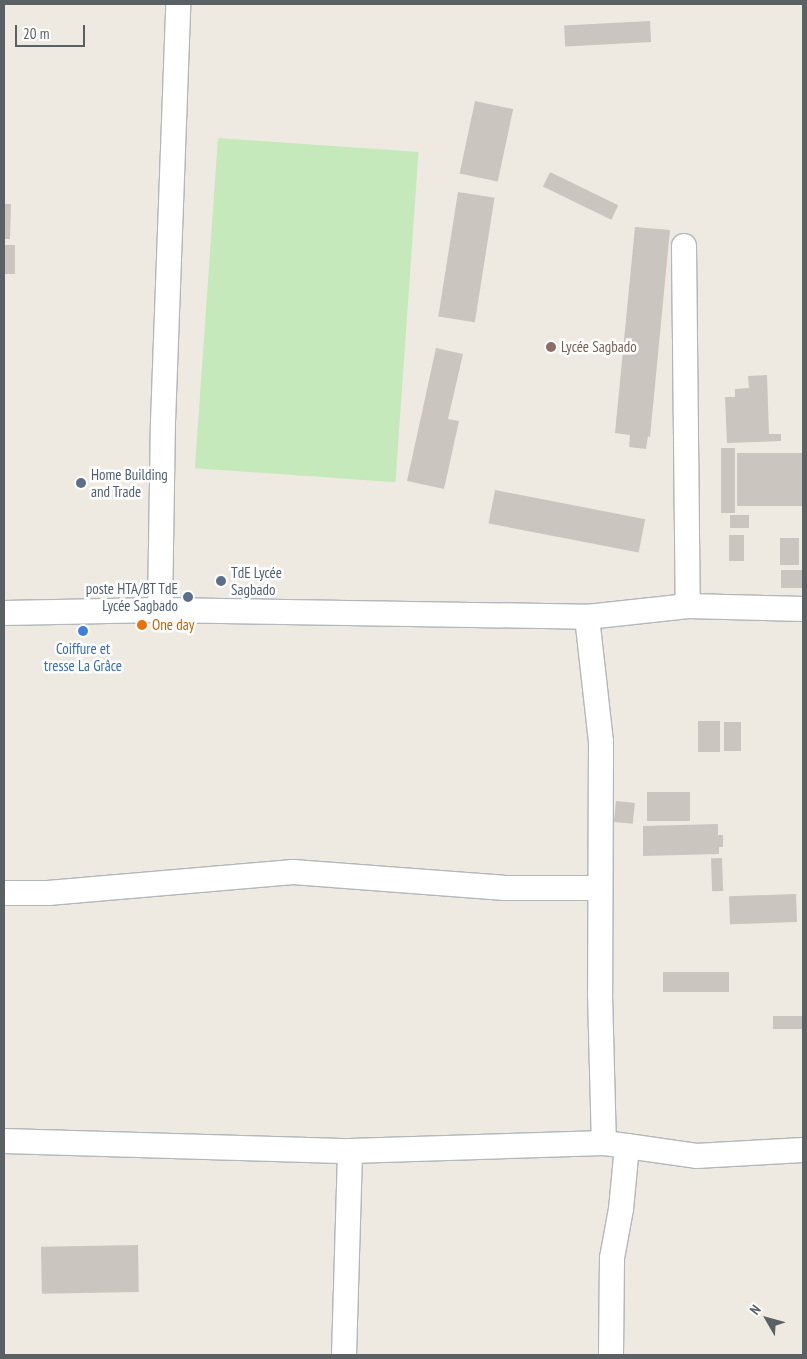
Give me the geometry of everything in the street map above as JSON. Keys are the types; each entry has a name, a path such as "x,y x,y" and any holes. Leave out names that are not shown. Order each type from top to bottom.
{"street":[{"path":"160,610 163,422 178,4"},
{"path":"684,246 688,606"},
{"path":"4,613 160,610 587,617 688,606 803,609"},
{"path":"587,617 601,741 600,888 615,1145 621,1209 612,1258 611,1355"},
{"path":"4,892 48,893 293,872 506,888 600,888"},
{"path":"4,1141 350,1151 615,1145 696,1156 803,1150"},
{"path":"344,1355 350,1151"}],"green space":[{"path":"218,138 419,152 395,482 195,468"}],"building":[{"path":"650,21 651,42 565,46 564,26"},
{"path":"475,101 513,109 498,181 460,173"},
{"path":"550,172 618,205 611,220 543,186"},
{"path":"458,192 495,198 475,322 438,316"},
{"path":"4,204 11,204 10,239 4,239"},
{"path":"635,227 670,230 650,437 648,436 646,449 629,447 630,435 615,433"},
{"path":"4,245 15,245 15,274 4,274"},
{"path":"436,348 463,354 448,419 459,421 444,489 407,481"},
{"path":"767,375 769,434 781,434 781,441 727,443 725,397 735,397 735,389 749,388 748,376"},
{"path":"721,448 735,448 735,513 721,513"},
{"path":"737,453 803,453 803,506 737,506"},
{"path":"495,490 645,519 639,553 489,523"},
{"path":"730,515 749,515 749,528 730,528"},
{"path":"729,535 744,535 744,561 729,561"},
{"path":"780,538 799,538 799,565 780,565"},
{"path":"781,570 803,570 803,588 781,588"},
{"path":"698,721 720,721 720,752 698,752"},
{"path":"724,722 741,722 741,751 724,751"},
{"path":"647,792 690,792 690,821 647,821"},
{"path":"616,801 635,803 633,824 614,822"},
{"path":"718,824 718,835 723,835 723,847 719,847 719,854 643,856 643,826"},
{"path":"711,858 722,858 723,891 712,891"},
{"path":"796,894 797,922 730,924 729,896"},
{"path":"663,972 729,972 729,992 663,992"},
{"path":"773,1016 803,1016 803,1029 773,1029"},
{"path":"138,1245 139,1292 42,1294 41,1247"}],"place":[{"name":"Lycée Sagbado","path":"551,347"},
{"name":"Home Building and Trade","path":"81,483"},
{"name":"TdE Lycée Sagbado","path":"221,581"},
{"name":"poste HTA/BT TdE Lycée Sagbado","path":"188,597"},
{"name":"One day","path":"142,625"},
{"name":"Coiffure et tresse La Grâce","path":"83,631"}]}
